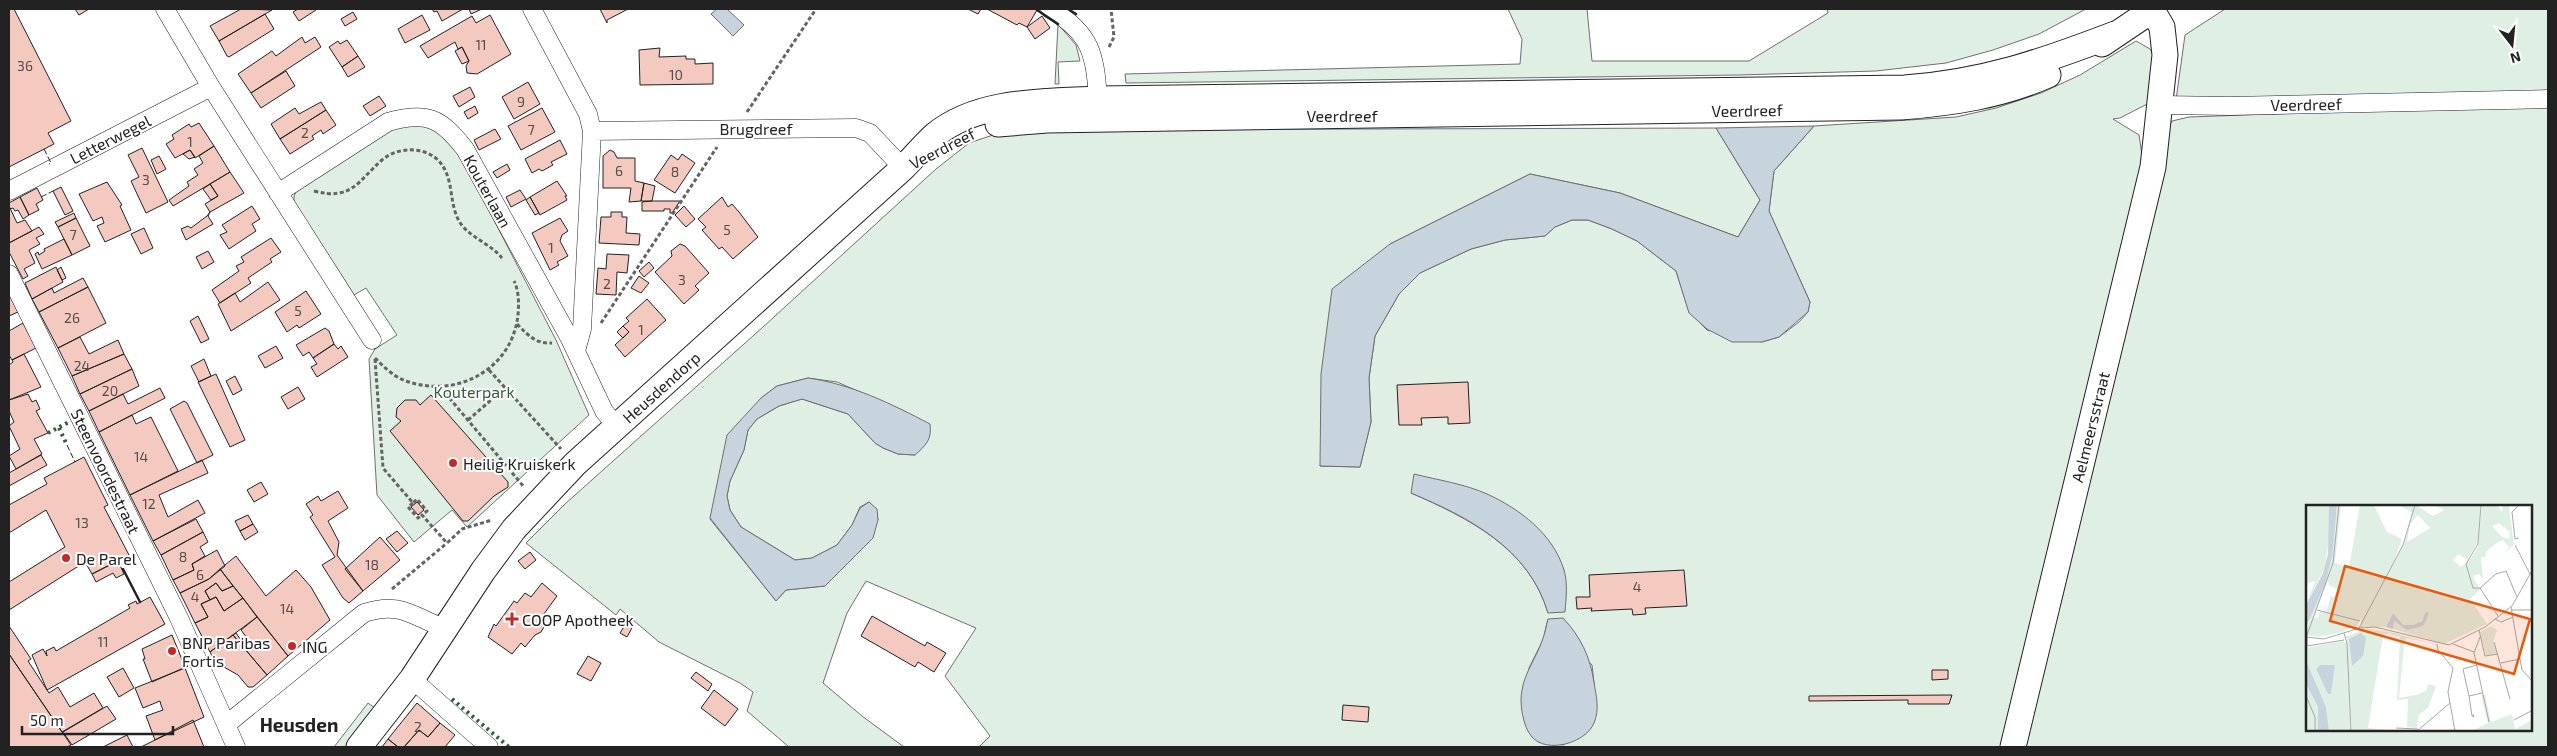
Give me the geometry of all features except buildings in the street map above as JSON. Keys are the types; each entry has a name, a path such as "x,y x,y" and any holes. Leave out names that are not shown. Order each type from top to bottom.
{"main road":[{"name":"Veerdreef","path":"903,168 957,136 984,127 1098,109 1555,104 1946,85 1987,77 2033,64 2115,34 2153,10 2162,27 2165,41 2161,105"},
{"name":"Aelmeersstraat","path":"2013,747 2153,167 2161,105"},
{"name":"Heusdendorp","path":"359,747 412,679 444,628 514,529 537,504 575,464 903,168"}],"street":[{"path":"166,9 211,87 372,340"},
{"path":"532,9 588,114 592,131 582,329 573,345"},
{"path":"1050,9 1068,19 1083,34 1093,56 1098,109"},
{"name":"Letterwegel","path":"9,191 211,87"},
{"name":"Veerdreef","path":"2161,105 2240,106 2548,99"},
{"name":"Kouterlaan","path":"278,193 388,122 407,117 422,116 437,120 450,129 465,149 573,345 604,411 617,427"},
{"name":"Brugdreef","path":"592,131 856,128 870,133 903,168"},
{"name":"Steenvoordestraat","path":"9,274 179,618 227,724"},
{"path":"236,747 227,724 372,610 395,607 444,628"},
{"path":"412,679 489,747"}],"path":[{"path":"600,325 719,144 736,128 816,9"},
{"path":"1093,56 1107,51 1114,37 1111,9"},
{"path":"298,180 312,190 325,194 341,193 366,178 382,160 396,152 409,150 424,152 436,159 445,169 459,221 503,259"},
{"path":"375,358 388,371 404,381 425,387 441,388 464,383 489,370 503,354 517,324 516,284 512,275"},
{"path":"517,324 532,339 543,344 573,345"},
{"path":"372,340 383,468 412,503"},
{"path":"489,370 575,464"},
{"path":"441,388 537,504"},
{"path":"468,420 506,388"},
{"path":"417,499 427,511 422,515 418,518 408,506 417,499"},
{"path":"422,515 447,543"},
{"path":"372,610 383,597 462,529 500,518 514,529"}],"green space":[{"path":"1508,9 1587,9 1592,61 1749,61 1828,13 1827,9 2086,9 2039,34 1993,50 1946,63 1876,71 1739,75 1126,83 1125,74 1520,64 1522,39"},
{"path":"2225,9 2548,9 2548,94 2176,100 2185,35"},
{"path":"1058,24 1076,45 1080,61 1058,62 1059,84 1055,84"},
{"path":"2136,41 2150,49 2155,58 2153,101 2120,118 2113,119 2139,135 2142,155 2166,132 2172,121 2189,117 2548,104 2548,747 979,747 990,736 945,676 976,628 866,581 847,613 823,683 862,716 904,747 789,747 747,711 753,692 740,683 659,642 620,609 616,615 526,543 565,504 936,169 969,143 1008,130 1716,128 1760,200 1738,237 1620,193 1530,174 1390,244 1320,466 1360,467 1371,422 1369,378 1375,336 1399,294 1420,273 1471,249 1505,240 1545,236 1555,227 1572,220 1588,220 1637,241 1676,271 1689,312 1707,330 1762,342 1779,337 1799,322 1808,312 1810,302 1769,211 1774,171 1814,126 1956,117 1996,108 2041,93 2080,75","holes":["808,378 837,382 904,411 915,455 898,454 883,448 875,443 848,414 802,399 779,406 757,419 748,430 744,450 730,481 727,496 730,510 741,527 795,560 812,558 837,545 852,525 860,507 869,502 876,509 878,520 825,586 786,590 776,601 710,519 761,398 777,386","1411,493 1544,535 1564,570 1548,613 1539,590 1527,570 1494,538 1454,513","1548,619 1592,665 1594,683 1564,745 1538,742 1529,668 1543,640"]},
{"name":"Kouterpark","path":"411,123 428,124 456,147 556,340 589,415 467,527 452,510 414,542 377,495 369,359 375,349 397,335 366,288 354,295 294,202 297,190 391,130"},
{"path":"368,703 375,708 345,747 334,747"}],"shaded area":[{"path":"717,9 727,9 744,25 733,36 711,14"},
{"path":"1814,126 1774,171 1769,211 1810,302 1808,312 1779,337 1762,342 1732,342 1707,329 1689,313 1676,271 1637,241 1588,220 1572,220 1555,227 1545,236 1505,240 1471,249 1420,273 1399,294 1375,336 1369,378 1371,422 1360,467 1320,466 1321,374 1332,289 1390,244 1530,174 1620,193 1738,237 1760,200 1716,128"},
{"path":"808,378 840,385 886,402 930,424 930,434 925,445 915,455 898,454 875,443 848,414 802,399 779,406 757,419 748,430 744,450 730,481 727,496 730,510 741,527 795,560 812,558 837,545 852,525 860,508 869,502 877,509 878,520 873,538 825,586 786,590 776,601 710,518 727,435 761,398 777,386"},
{"path":"1414,474 1461,485 1487,494 1511,507 1534,524 1552,545 1564,570 1566,585 1565,612 1548,613 1539,590 1527,570 1494,538 1454,513 1411,493"},
{"path":"1563,618 1580,640 1590,664 1597,702 1597,713 1590,730 1583,736 1566,744 1547,745 1539,742 1529,733 1523,715 1521,695 1523,683 1540,647 1548,619"}],"hedge":[{"path":"48,433 71,421"},
{"path":"59,428 67,445"},
{"path":"452,699 509,747"}],"fence":[{"path":"44,149 51,163 49,164"},
{"path":"41,197 53,191"},
{"path":"67,445 75,462"}],"wall":[{"path":"1068,9 1076,14"},
{"path":"1037,10 1058,24"},
{"path":"123,569 140,602"}],"place":[{"name":"Heilig Kruiskerk","path":"453,463"},
{"name":"De Parel","path":"66,558"},
{"name":"COOP Apotheek","path":"512,619"},
{"name":"ING","path":"292,646"},
{"name":"BNP Paribas Fortis","path":"172,651"}],"district":[{"name":"Heusden","path":"299,724"}]}
